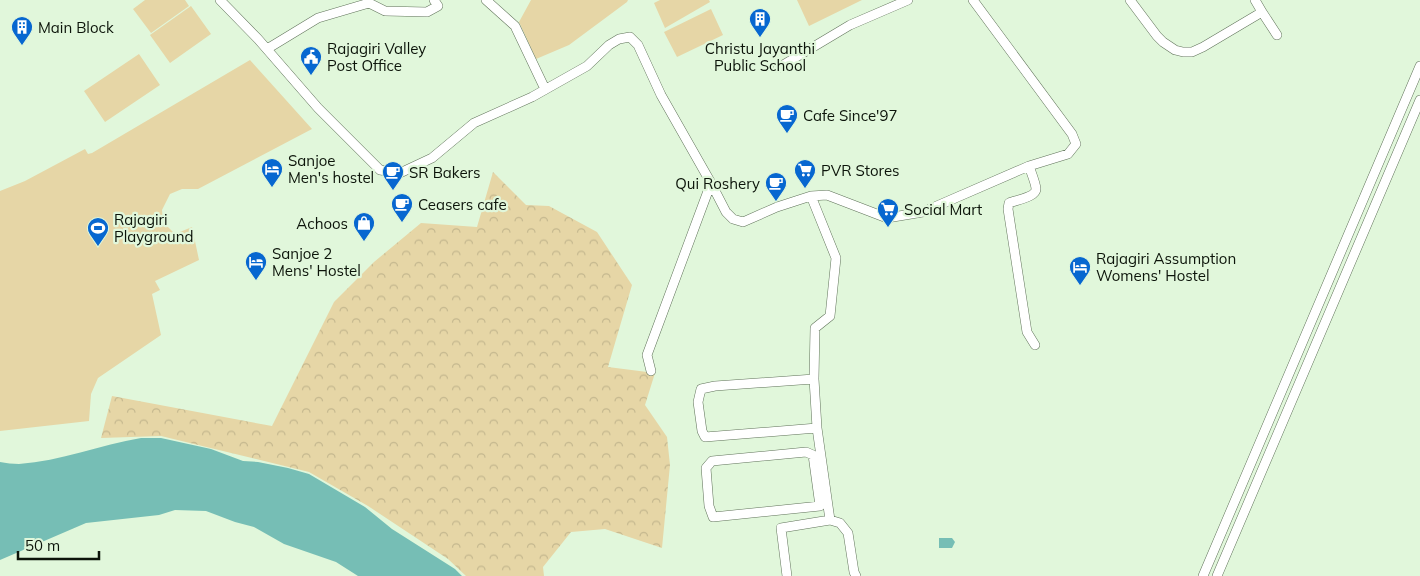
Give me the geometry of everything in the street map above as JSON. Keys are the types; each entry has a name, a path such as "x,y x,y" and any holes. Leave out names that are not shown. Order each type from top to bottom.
{"street":[{"path":"220,0 267,49 318,108 380,170 400,173 432,158 474,123 545,90 587,66 609,45 620,39 630,37 638,45 661,96 726,212 733,219 740,222 811,196 827,196 887,218 923,212 1029,166 1068,154 1076,144 1072,134 973,0"},
{"path":"267,49 318,18 369,3 385,10 427,12 438,6 434,0"},
{"path":"486,0 515,26 545,90"},
{"path":"778,68 850,25 908,0"},
{"path":"1130,0 1163,42 1175,50 1183,52 1192,52 1203,47 1262,12"},
{"path":"1255,0 1277,36"},
{"path":"1203,576 1420,66"},
{"path":"1217,576 1420,100"},
{"path":"1029,166 1036,189 1035,193 1032,196 1009,203 1008,209 1027,332 1035,344"},
{"path":"650,371 647,354 711,183"},
{"path":"811,196 836,258 830,316 815,328 814,379 824,505"},
{"path":"814,379 715,386 701,389 698,402 702,431 705,436 817,428"},
{"path":"824,505 713,516 709,506 706,468 712,461 806,452 813,455 824,505 830,520"},
{"path":"787,576 781,528 830,520 840,523 848,533 856,576"}],"green space":[{"path":"145,0 185,0 189,6 151,33 133,9"},
{"path":"531,0 628,0 569,45 536,59 519,22"},
{"path":"660,0 709,0 710,2 665,28 654,3"},
{"path":"797,0 862,0 809,26"},
{"path":"191,6 211,34 170,63 150,35"},
{"path":"711,9 723,35 677,57 664,32"},
{"path":"139,54 160,85 105,122 84,91"},
{"name":"Rajagiri Playground","path":"250,60 312,129 198,189 182,189 170,194 162,210 163,222 175,234 192,227 199,260 155,281 160,290 152,294 161,335 98,378 91,394 89,421 0,431 0,191 25,181 85,149 88,154 92,153"},
{"path":"493,172 526,205 549,206 597,232 632,285 608,367 655,373 645,405 667,437 670,465 662,548 605,529 571,532 543,567 544,576 466,576 448,559 368,506 309,472 161,436 101,438 112,396 272,426 334,302 374,262 421,223 477,227"}],"water":[{"path":"141,438 161,438 211,449 243,461 258,462 309,474 365,507 392,529 455,569 462,576 358,576 336,562 284,544 254,527 206,511 175,510 159,515 86,523 0,560 0,462 19,464 35,462"},
{"path":"939,538 952,538 955,542 952,548 939,548"}],"place":[{"name":"Christu Jayanthi Public School","path":"760,38"},
{"name":"Main Block","path":"22,46"},
{"name":"Rajagiri Valley Post Office","path":"311,76"},
{"name":"Cafe Since'97","path":"787,134"},
{"name":"Sanjoe Men's hostel","path":"272,188"},
{"name":"PVR Stores","path":"805,189"},
{"name":"SR Bakers","path":"393,191"},
{"name":"Qui Roshery","path":"776,202"},
{"name":"Ceasers cafe","path":"402,223"},
{"name":"Social Mart","path":"888,228"},
{"name":"Achoos","path":"364,242"},
{"name":"Rajagiri Playground","path":"98,247"},
{"name":"Sanjoe 2 Mens' Hostel","path":"256,281"},
{"name":"Rajagiri Assumption Womens' Hostel","path":"1080,286"}]}
